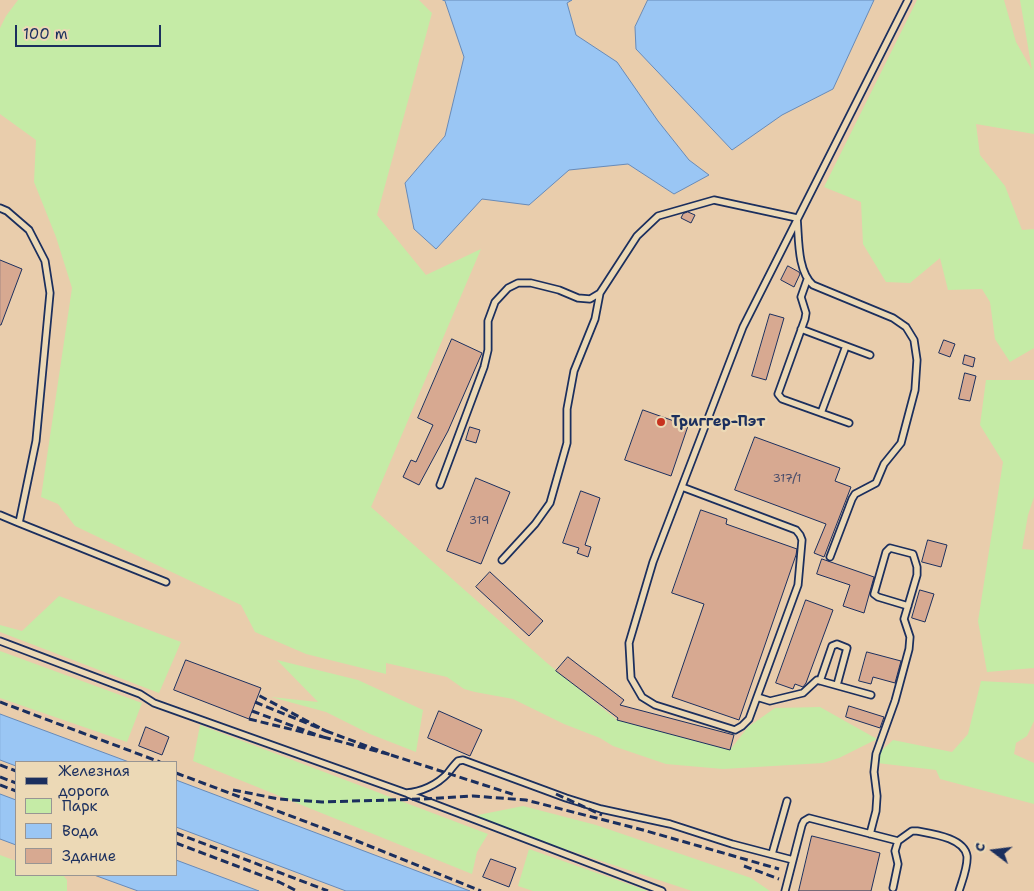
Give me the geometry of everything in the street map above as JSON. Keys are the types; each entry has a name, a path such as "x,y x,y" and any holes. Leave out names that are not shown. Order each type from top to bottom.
{"lane":[{"path":"682,487 796,530 802,540 798,585 748,719 735,730 655,705 642,697 631,678 629,643 653,562 743,327 908,0"},
{"path":"502,560 535,524 550,503 567,443 567,409 574,371 595,319 600,293 637,236 658,216 714,200 797,218"},
{"path":"0,208 29,230 45,261 50,293 36,441 19,523"},
{"path":"797,218 802,262 807,280 813,285 893,318 906,327 914,340 917,360 916,390 901,443 884,464 876,483 855,494 830,557"},
{"path":"807,280 801,297 806,313 778,394 782,399 849,423"},
{"path":"440,485 484,367 488,350 488,321 495,302 508,288 518,283 531,283 559,290 578,298 590,299 600,293"},
{"path":"801,329 870,355"},
{"path":"821,413 846,346"},
{"path":"0,515 166,582"},
{"path":"870,834 876,811 877,796 874,772 876,754 895,700 908,649 910,638 904,619 908,606 917,571 913,554 890,548 886,552 874,594 908,606"},
{"path":"0,641 140,694 154,703 406,793 662,891"},
{"path":"820,681 834,644 844,646 847,650 837,685"},
{"path":"757,697 770,701 803,693 815,681 871,695"},
{"path":"406,793 420,792 434,784 448,774 458,761 463,760 601,809 670,824 732,844 793,860"},
{"path":"772,854 787,801"},
{"path":"785,891 802,825 809,818 898,841"},
{"path":"893,888 898,864 896,851 898,841 912,831 918,831 956,841 964,848 967,857 959,891"}],"green space":[{"path":"18,0 419,0 432,13 377,215 426,275 481,249 371,507 547,663 617,720 730,750 748,727 775,708 820,707 877,739 839,758 823,763 723,769 666,764 613,746 600,738 564,724 513,699 464,689 447,677 386,663 386,674 306,654 255,632 241,605 75,526 58,504 41,497 72,288 56,237 34,182 36,140 0,114 0,28"},
{"path":"917,0 1004,0 1016,42 1032,70 1020,0 1034,0 1034,134 976,124 980,155 1005,186 1022,230 1034,229 1034,348 1010,362 995,339 990,302 982,289 948,290 940,258 910,283 886,282 863,244 861,202 824,187"},
{"path":"986,380 1034,380 1034,497 1028,515 1022,549 1034,550 1034,668 987,672 978,621 1003,462 980,425"},
{"path":"59,596 181,642 159,693 0,632 0,625 22,631"},
{"path":"0,651 142,703 127,742 0,698"},
{"path":"277,660 358,680 423,710 416,752 370,734 326,712 271,697 318,702"},
{"path":"981,681 1034,684 1034,721 1027,736 1016,743 1014,754 1034,763 1034,804 940,779 936,770 869,762 893,740 952,752 968,734"},
{"path":"200,725 488,834 477,852 472,874 193,761"},
{"path":"523,806 596,825 751,878 770,891 692,891 468,817"},
{"path":"529,849 648,891 533,891 518,886"},
{"path":"0,855 15,861 15,876 64,876 67,880 67,891 0,891"}],"water":[{"path":"443,0 572,0 567,3 576,35 617,62 658,121 689,160 709,175 674,194 628,164 569,170 529,205 482,199 436,249 414,229 405,183 445,136 464,57 445,1"},
{"path":"648,0 874,0 833,89 782,115 732,150 636,49 635,27"},
{"path":"0,714 126,761 15,761 15,766 0,760"},
{"path":"178,781 470,891 346,891 178,828"},
{"path":"0,794 15,800 15,845 0,839"},
{"path":"178,861 259,891 138,891 97,876 178,876"}],"building":[{"path":"688,212 695,215 691,223 681,218 683,214"},
{"path":"0,260 22,269 1,325 0,325"},
{"path":"788,266 800,274 794,287 781,280"},
{"path":"770,314 784,318 766,380 752,376"},
{"path":"452,339 482,353 448,431 419,485 403,477 411,460 416,462 433,425 418,418"},
{"path":"944,340 955,344 950,357 939,353"},
{"path":"965,355 975,358 973,367 963,364"},
{"path":"965,373 976,376 970,401 959,399"},
{"path":"643,410 688,426 671,476 625,460"},
{"path":"470,427 480,430 476,443 466,440"},
{"path":"755,437 840,468 835,481 851,487 824,557 814,553 826,524 735,490"},
{"path":"476,478 510,492 481,564 447,551"},
{"path":"581,491 600,498 585,545 591,547 588,557 577,553 579,548 563,543"},
{"path":"701,510 727,519 726,524 797,549 739,720 672,697 704,604 672,593"},
{"path":"928,540 947,545 941,567 922,562"},
{"path":"822,559 874,577 864,613 843,606 850,585 817,574"},
{"path":"490,572 543,621 529,636 476,587"},
{"path":"920,590 934,594 925,622 912,618"},
{"path":"806,600 833,610 806,683 803,687 795,684 793,689 776,683"},
{"path":"867,652 901,661 895,683 873,677 871,684 859,681"},
{"path":"568,657 624,700 620,705 734,735 730,750 617,720 618,718 556,671"},
{"path":"186,660 261,688 249,719 174,690"},
{"path":"849,706 884,717 880,728 846,717"},
{"path":"439,711 482,730 470,756 428,738"},
{"path":"146,727 169,737 162,755 139,746"},
{"path":"812,836 880,853 871,891 799,891"},
{"path":"491,859 516,868 509,887 483,877"}],"railway":[{"path":"255,702 326,731 258,695"},
{"path":"0,702 157,761"},
{"path":"249,719 323,737 252,711"},
{"path":"323,737 391,755 326,731"},
{"path":"391,755 515,795"},
{"path":"0,765 15,771"},
{"path":"178,774 352,839 481,891"},
{"path":"0,777 15,783"},
{"path":"0,785 15,791"},
{"path":"233,790 279,799 322,802 473,796 526,800 643,830 779,869"},
{"path":"556,794 602,815"},
{"path":"178,834 328,891"},
{"path":"178,844 279,882 297,891"},
{"path":"744,866 779,879"}],"place":[{"name":"Триггер-Пэт","path":"661,422"}]}
